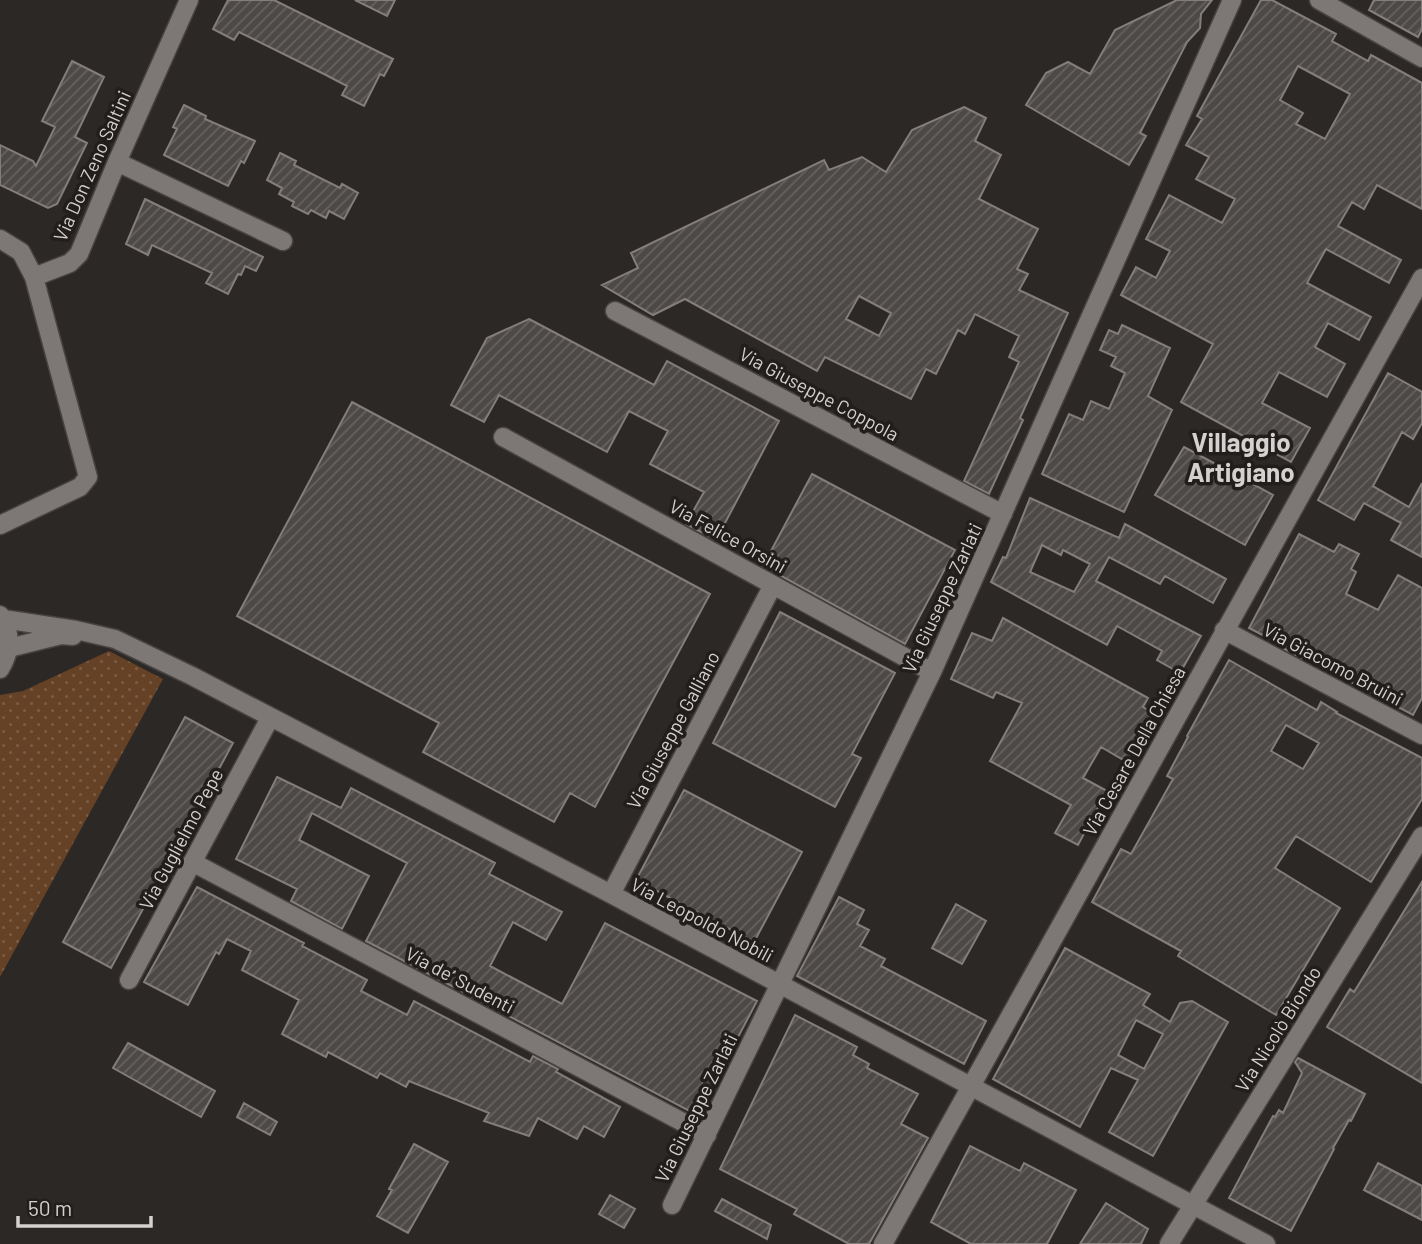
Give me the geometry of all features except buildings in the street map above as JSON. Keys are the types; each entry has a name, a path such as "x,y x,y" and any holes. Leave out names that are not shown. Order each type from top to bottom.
{"street":[{"name":"Via Don Zeno Saltini","path":"34,277 70,263 79,254 189,0"},
{"name":"Via Giuseppe Zarlati","path":"672,1205 932,672 1232,0"},
{"path":"1319,0 1422,58"},
{"path":"117,162 283,241"},
{"path":"0,239 21,252 34,277 88,477 80,487 0,525"},
{"name":"Via Cesare Della Chiesa","path":"883,1244 1422,278"},
{"name":"Via Giuseppe Coppola","path":"615,311 1003,514"},
{"name":"Via Felice Orsini","path":"503,437 932,672"},
{"name":"Via Giuseppe Galliano","path":"611,894 773,585"},
{"path":"0,669 9,648 9,638 2,617"},
{"name":"Via Leopoldo Nobili","path":"2,617 115,639 192,676 611,894 1266,1244"},
{"name":"Via Giacomo Bruini","path":"1224,630 1422,735"},
{"name":"Via Leopoldo Nobili","path":"9,648 61,635 115,639"},
{"name":"Via Guglielmo Pepe","path":"129,980 270,718"},
{"name":"Via Nicolò Biondo","path":"1169,1244 1422,836"},
{"name":"Via de’ Sudenti","path":"192,862 707,1135"}],"shaded area":[{"path":"109,651 163,679 0,977 0,695 23,691"}],"district":[{"name":"Villaggio Artigiano","path":"1241,458"}]}
